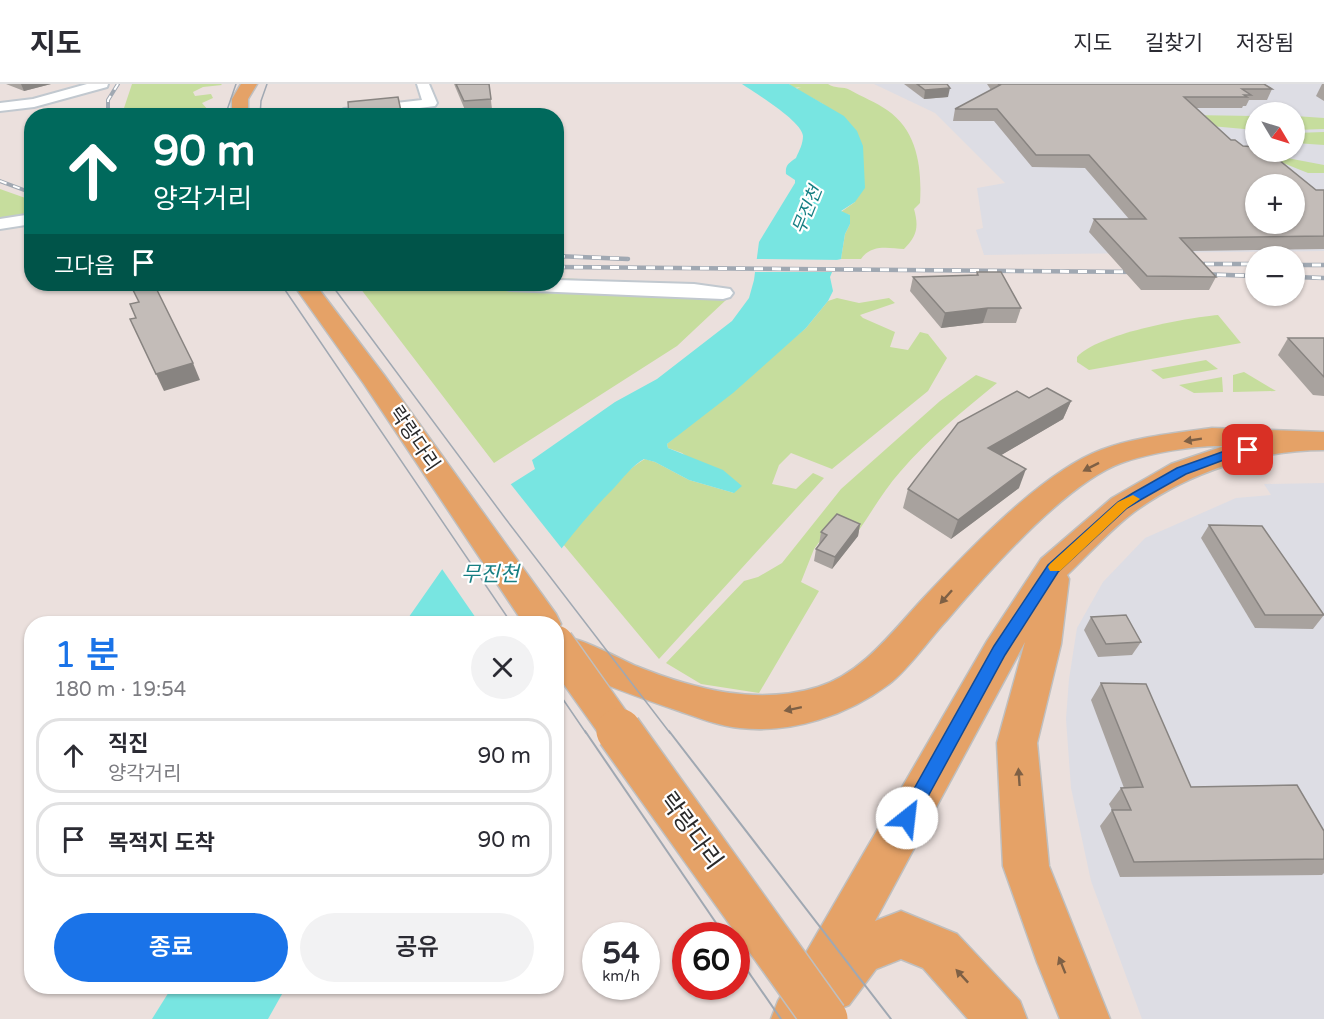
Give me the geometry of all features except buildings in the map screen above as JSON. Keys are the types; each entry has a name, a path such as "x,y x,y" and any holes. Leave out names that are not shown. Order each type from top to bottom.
{"main road":[{"path":"240,108 240,99 249,84"},
{"name":"락랑다리","path":"309,291 538,616"},
{"path":"564,644 628,679 715,707 741,712 783,711 824,702 848,691 878,672 955,587 1050,495 1078,473 1111,456 1212,437 1324,441"},
{"path":"796,1019 1000,651 1053,568 1123,505 1182,471 1226,455 1293,441"},
{"path":"1053,568 1043,644 1017,743 1026,866 1061,962 1085,1019"},
{"name":"락랑다리","path":"564,653 825,1019"},
{"path":"806,1019 859,952 901,935 940,951 1002,1019"}],"street":[{"path":"0,107 34,103 102,84"},
{"path":"387,108 430,103 423,84"},
{"path":"0,224 24,220"},
{"path":"564,286 723,293"}],"shaded area":[{"path":"874,84 1324,84 1324,251 1305,251 1305,246 1245,246 1245,252 984,255 976,230 983,228 977,188 1005,183 935,113"},
{"path":"1324,483 1324,1019 1142,1019 1091,881 1071,788 1066,719 1069,679 1077,628 1103,582 1145,538 1236,498 1271,495 1264,484"}],"green space":[{"path":"132,84 222,85 203,87 193,92 195,96 211,94 213,98 202,103 206,108 124,108"},
{"path":"789,84 828,84 847,89 887,110 906,129 919,164 920,203 914,209 916,231 904,249 880,248 870,251 861,259 841,259 845,234 850,224 850,215 841,212 855,202 823,104 796,89 801,87 794,88"},
{"path":"1189,115 1245,116 1245,129 1189,124"},
{"path":"1305,117 1324,118 1324,129 1305,130"},
{"path":"1324,132 1324,145 1305,144 1305,133"},
{"path":"1305,161 1324,165 1324,173 1308,173 1281,162"},
{"path":"0,189 24,198 24,217 0,222"},
{"path":"564,278 686,284 726,300 677,346 494,463 362,291 564,291"},
{"path":"837,298 859,303 889,298 895,303 860,315 895,332 890,347 908,350 920,332 928,334 947,358 928,391 832,469 791,453 779,465 772,484 796,489 813,473 824,478 659,659 563,544 613,486 635,465 645,459 689,480 734,493 682,453 668,448 667,444 806,328 828,301"},
{"path":"1218,315 1241,343 1089,370 1077,362 1077,357 1087,349 1122,334 1143,328"},
{"path":"1206,360 1218,369 1163,379 1151,370"},
{"path":"1244,372 1276,391 1233,392 1233,375"},
{"path":"976,375 997,383 947,425 911,460 888,486 857,533 833,524 814,549 801,582 819,591 759,693 701,684 666,663 744,581 758,577 782,563 841,489 940,401"},
{"path":"1222,377 1223,392 1194,393 1179,385"}],"water":[{"name":"무진천","path":"742,84 789,84 844,116 857,131 863,146 865,188 855,202 841,211 850,215 850,224 845,234 841,259 837,260 830,277 833,291 828,301 806,328 733,393 667,444 668,448 723,470 742,486 734,493 689,480 655,462 644,459 628,472 585,520 513,616 410,616 494,495 535,469 532,460 615,402 657,379 732,321 749,298 759,242 795,183 795,180 786,174 786,168 796,158 803,136 801,130 787,115"},
{"path":"168,994 282,994 268,1019 152,1019"}],"pier":[{"path":"753,259 844,260 840,262 835,272 752,272"},
{"path":"509,482 563,550 517,616 474,616 440,566 491,493"}],"tram line":[{"path":"228,108 236,84"},
{"path":"261,108 267,84"},
{"path":"286,291 507,616"},
{"path":"336,291 505,518 670,733"},
{"path":"564,701 586,733"},
{"path":"585,731 715,922"},
{"path":"669,731 891,1019"},
{"path":"750,974 781,1019"}],"railway":[{"path":"108,108 108,100 118,84"},
{"path":"0,181 24,190"},
{"path":"564,256 628,259"},
{"path":"1187,264 1245,264"},
{"path":"1305,265 1324,265"},
{"path":"564,267 1142,272"},
{"path":"1199,274 1245,276"},
{"path":"1305,277 1324,278"}],"slow traffic":[{"path":"1055,567 1123,505 1133,499"}],"route":[{"path":"907,818 1000,651 1053,568 1123,505 1182,471 1226,455 1248,450"}]}
